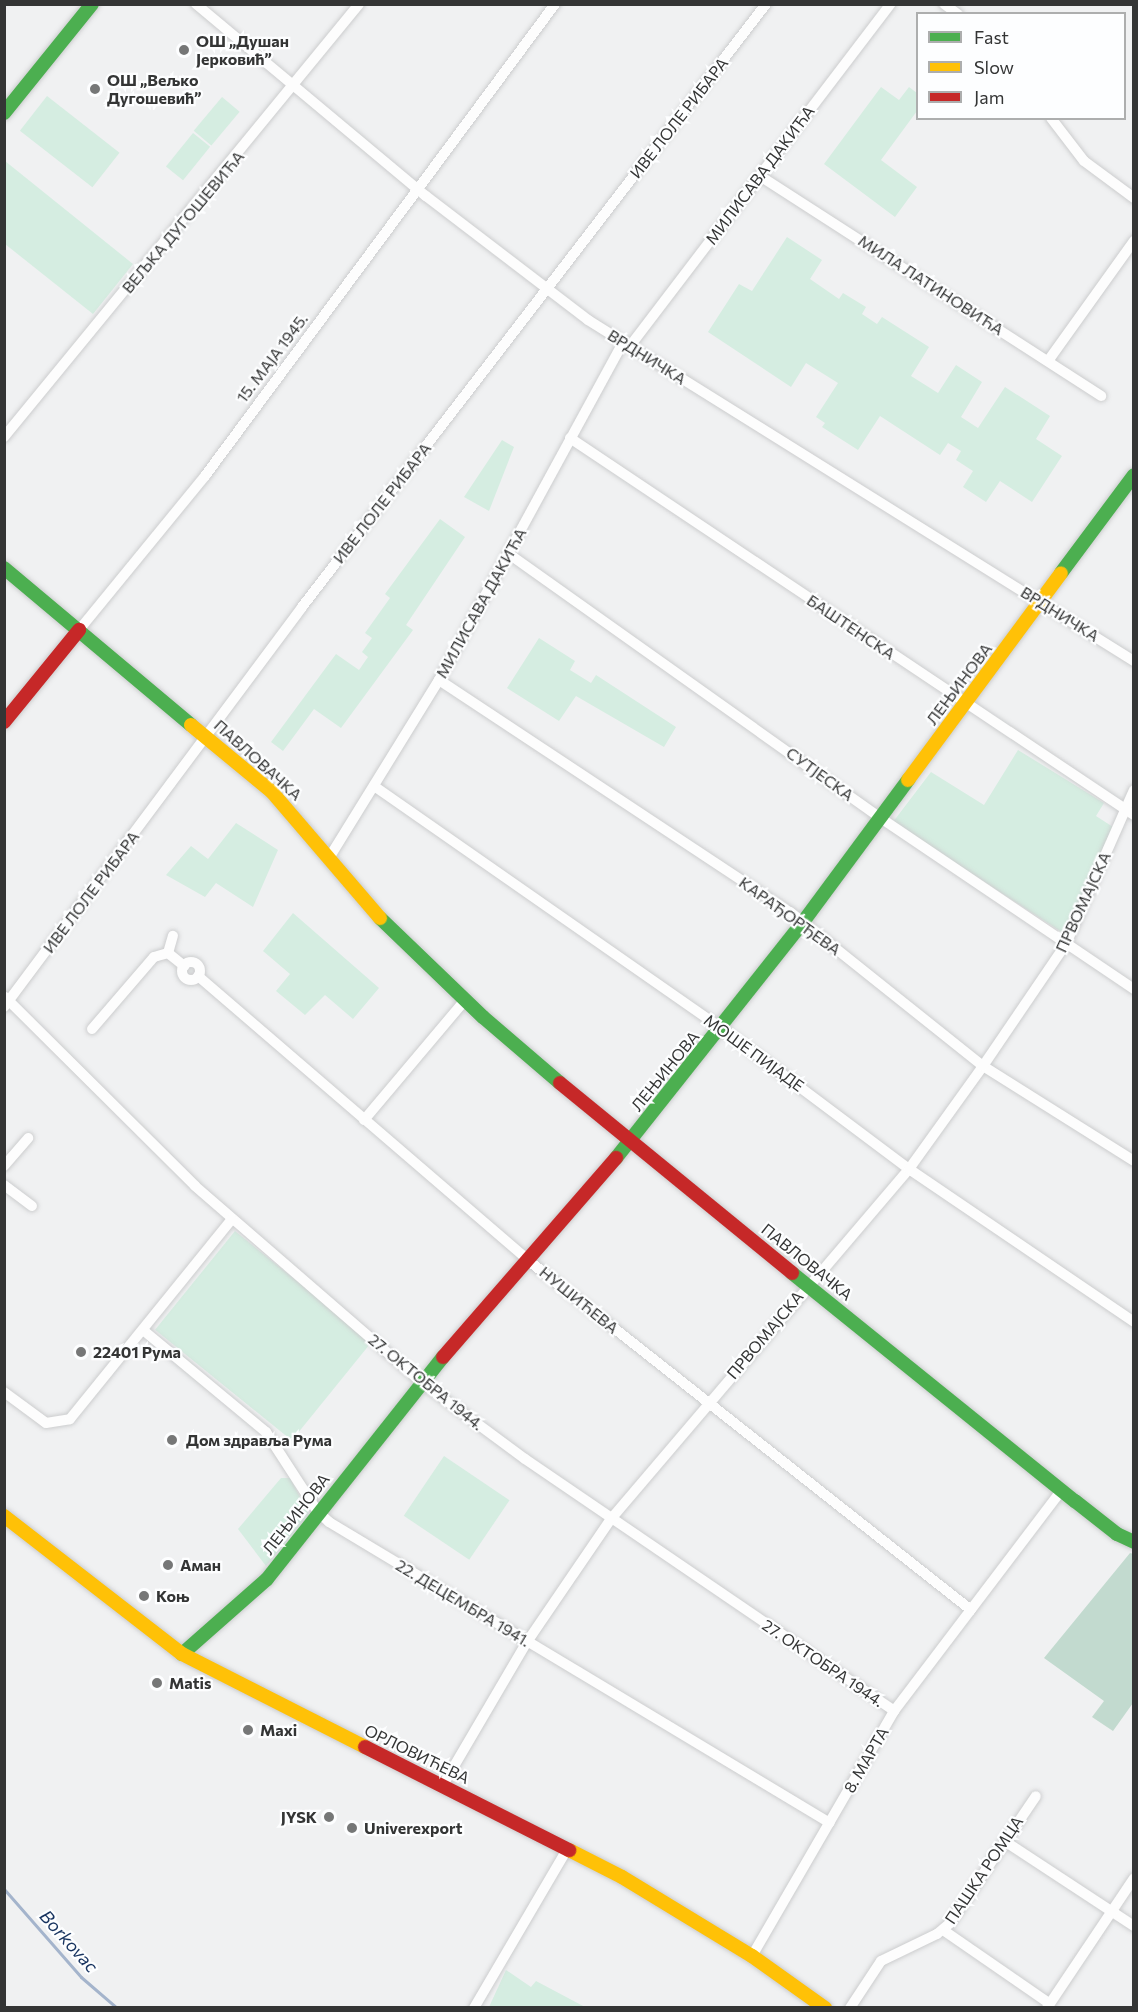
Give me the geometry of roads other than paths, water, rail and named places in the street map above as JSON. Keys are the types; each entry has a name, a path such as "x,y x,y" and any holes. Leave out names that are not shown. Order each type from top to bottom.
{"street":[{"path":"4,113 92,4"},
{"name":"ВРДНИЧКА","path":"196,4 417,189 546,290 626,344 1134,661"},
{"name":"ВЕЉКА ДУГОШЕВИЋА","path":"4,437 294,87 359,4"},
{"name":"15. МАЈА 1945.","path":"4,722 205,476 555,4"},
{"name":"ИВЕ ЛОЛЕ РИБАРА","path":"6,1001 766,4"},
{"name":"МИЛИСАВА ДАКИЋА","path":"329,858 439,680 570,438 626,344 760,176 891,4"},
{"path":"1053,120 1084,161 1134,198"},
{"name":"МИЛА ЛАТИНОВИЋА","path":"760,176 1101,396"},
{"path":"1048,361 1134,241"},
{"name":"БАШТЕНСКА","path":"570,438 1129,813"},
{"name":"ЛЕЊИНОВА","path":"182,1654 267,1578 421,1382 529,1261 630,1142 803,922 1134,475"},
{"name":"СУТЈЕСКА","path":"509,554 879,817 1134,989"},
{"name":"ПАВЛОВАЧКА","path":"4,568 207,736 284,804 377,915 465,1000 630,1142 1117,1534 1134,1542"},
{"name":"КАРАЂОРЂЕВА","path":"439,680 803,922 983,1066 1134,1161"},
{"name":"МОШЕ ПИЈАДЕ","path":"374,786 721,1028 909,1169 1134,1322"},
{"name":"ПРВОМАЈСКА","path":"443,1785 527,1642 611,1519 808,1284 909,1169 983,1066 1066,944 1129,813 1134,790"},
{"path":"92,1029 154,957 168,953 173,936"},
{"name":"НУШИЋЕВА","path":"168,953 184,966 186,977 198,976 529,1261 971,1610"},
{"path":"364,1120 465,1000"},
{"name":"27. ОКТОБРА 1944.","path":"6,1001 232,1219 421,1382 611,1519 894,1711"},
{"path":"4,1166 28,1138"},
{"path":"4,1185 32,1206"},
{"path":"4,1392 46,1423 66,1421 232,1219"},
{"name":"22. ДЕЦЕМБРА 1941.","path":"142,1330 266,1432 318,1512 527,1642 830,1823"},
{"name":"8. МАРТА","path":"752,1956 894,1711 1062,1490"},
{"name":"ОРЛОВИЋЕВА","path":"4,1516 182,1654 568,1848 752,1956 825,2007"},
{"name":"ПАШКА РОМЦА","path":"850,2007 881,1961 943,1930 1036,1796"},
{"path":"1006,1842 1110,1913 1134,1926"},
{"path":"474,2007 568,1848"},
{"path":"943,1930 1048,2006 1134,1878"}],"waterway":[{"name":"Borkovac","path":"4,1889 81,1977 117,2008"}],"place":[{"name":"ОШ „Душан Јерковић”","path":"184,50"},
{"name":"ОШ „Вељко Дугошевић”","path":"95,89"},
{"name":"22401 Рума","path":"81,1352"},
{"name":"Дом здравља Рума","path":"172,1440"},
{"name":"Аман","path":"168,1565"},
{"name":"Коњ","path":"144,1596"},
{"name":"Matis","path":"157,1683"},
{"name":"Maxi","path":"248,1730"},
{"name":"JYSK","path":"329,1817"},
{"name":"Univerexport","path":"352,1828"}]}
